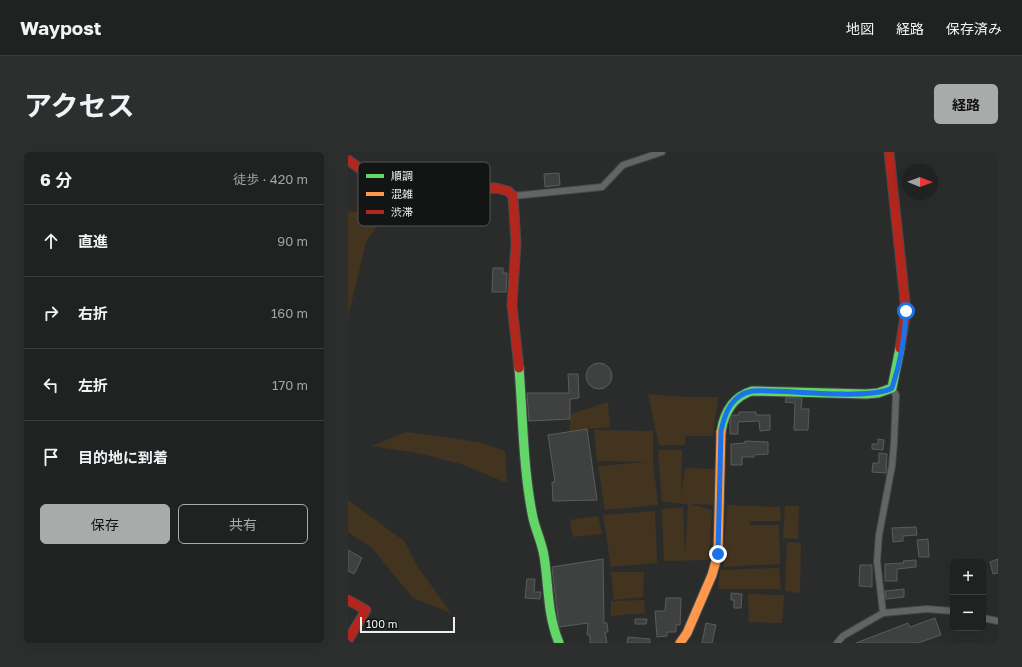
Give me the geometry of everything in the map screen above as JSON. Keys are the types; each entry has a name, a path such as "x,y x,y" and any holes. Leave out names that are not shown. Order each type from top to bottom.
{"street":[{"path":"513,196 602,187 623,165 662,152"},
{"path":"883,613 877,562 879,535 892,466 896,395 892,388 905,326 906,311 889,152"},
{"path":"348,160 358,167"},
{"path":"490,188 508,191 513,196 517,223 512,305 519,364 528,484 533,518 544,556 548,604 553,628 559,643"},
{"path":"680,643 687,633 709,582 718,554 721,431 724,416 735,398 743,393 752,391 866,394 878,393 892,388"},
{"path":"348,600 366,610 348,640"},
{"path":"837,643 843,636 883,613 927,609 950,611"},
{"path":"986,619 998,621"}],"shaded area":[{"path":"348,211 358,212 358,226 377,226 366,242 348,317"},
{"path":"648,394 686,397 718,397 713,436 685,436 685,445 659,445"},
{"path":"608,402 610,427 569,431 571,414"},
{"path":"594,430 653,431 653,462 658,505 605,510 598,466 647,462 597,461"},
{"path":"407,432 479,442 505,451 507,483 461,464 422,454 372,446"},
{"path":"658,450 682,450 681,498 685,468 715,469 715,505 691,504 712,510 709,560 664,561 662,509 683,507 685,555 688,504 662,502"},
{"path":"348,500 404,541 418,567 451,613 413,598 372,548 348,532"},
{"path":"727,505 780,507 781,521 750,521 750,525 779,525 780,564 723,567"},
{"path":"785,506 799,506 798,539 783,538"},
{"path":"655,511 657,563 611,567 603,515"},
{"path":"598,516 602,534 573,537 570,520"},
{"path":"787,542 801,543 800,593 785,591"},
{"path":"779,568 781,589 718,589 720,570"},
{"path":"611,572 644,572 643,597 614,600"},
{"path":"748,594 784,595 782,623 749,622"},
{"path":"644,600 645,613 611,616 611,601"}],"building":[{"path":"559,173 560,185 545,187 544,174"},
{"path":"493,268 503,268 503,273 507,273 506,292 492,292"},
{"path":"599,363 608,367 612,376 608,385 599,389 590,385 586,376 590,367"},
{"path":"568,374 578,374 579,398 570,399 570,419 529,421 527,393 569,393"},
{"path":"786,398 802,398 801,409 809,409 808,430 794,430 795,403 785,402"},
{"path":"739,412 756,412 756,415 770,415 770,430 760,431 759,421 738,422 738,434 730,434 730,419 732,415 739,415"},
{"path":"587,429 597,500 553,501 552,482 555,482 548,435"},
{"path":"878,439 884,440 883,450 872,449 872,444 878,444"},
{"path":"745,441 768,442 768,454 754,455 754,457 742,457 742,465 731,465 731,444 745,443"},
{"path":"879,453 887,454 886,473 872,472 873,463 879,463"},
{"path":"916,527 917,535 903,536 903,541 893,542 892,528"},
{"path":"928,539 929,557 919,557 917,540"},
{"path":"348,550 362,558 354,574 348,571"},
{"path":"603,559 604,623 607,623 608,632 605,632 607,643 590,643 590,635 587,635 588,623 559,627 552,567"},
{"path":"998,559 998,573 993,574 990,562"},
{"path":"916,560 916,567 897,569 897,581 885,581 885,564 904,563 903,561"},
{"path":"860,565 872,565 872,587 859,586"},
{"path":"527,579 535,579 534,592 541,592 540,599 525,598"},
{"path":"904,589 904,597 886,599 885,591"},
{"path":"731,593 742,594 741,608 734,608 734,600 731,600"},
{"path":"666,598 681,598 680,625 676,625 676,632 667,632 667,636 657,637 655,611 665,611"},
{"path":"935,618 941,635 918,643 856,643 908,623 910,627"},
{"path":"635,619 647,619 646,624 635,624"},
{"path":"706,623 716,625 712,643 702,643"},
{"path":"628,637 650,639 650,643 627,643"}],"traffic: fast":[{"path":"721,432 724,418 730,407 739,397 752,391 866,394 878,393 892,388 900,348"},
{"path":"519,368 527,481 534,523 543,551 546,567 550,611 559,643"}],"traffic: slow":[{"path":"680,643 687,633 712,575 718,554 721,432"}],"traffic: jam":[{"path":"889,152 906,311 900,348"},
{"path":"348,160 358,167"},
{"path":"490,188 508,191 513,196 516,243 512,305 519,368"},
{"path":"348,600 366,610 348,640"}],"route":[{"path":"718,554 720,537 721,431 724,416 735,398 743,393 763,390 866,394 887,391 892,388 895,377 905,326 906,311"}]}
